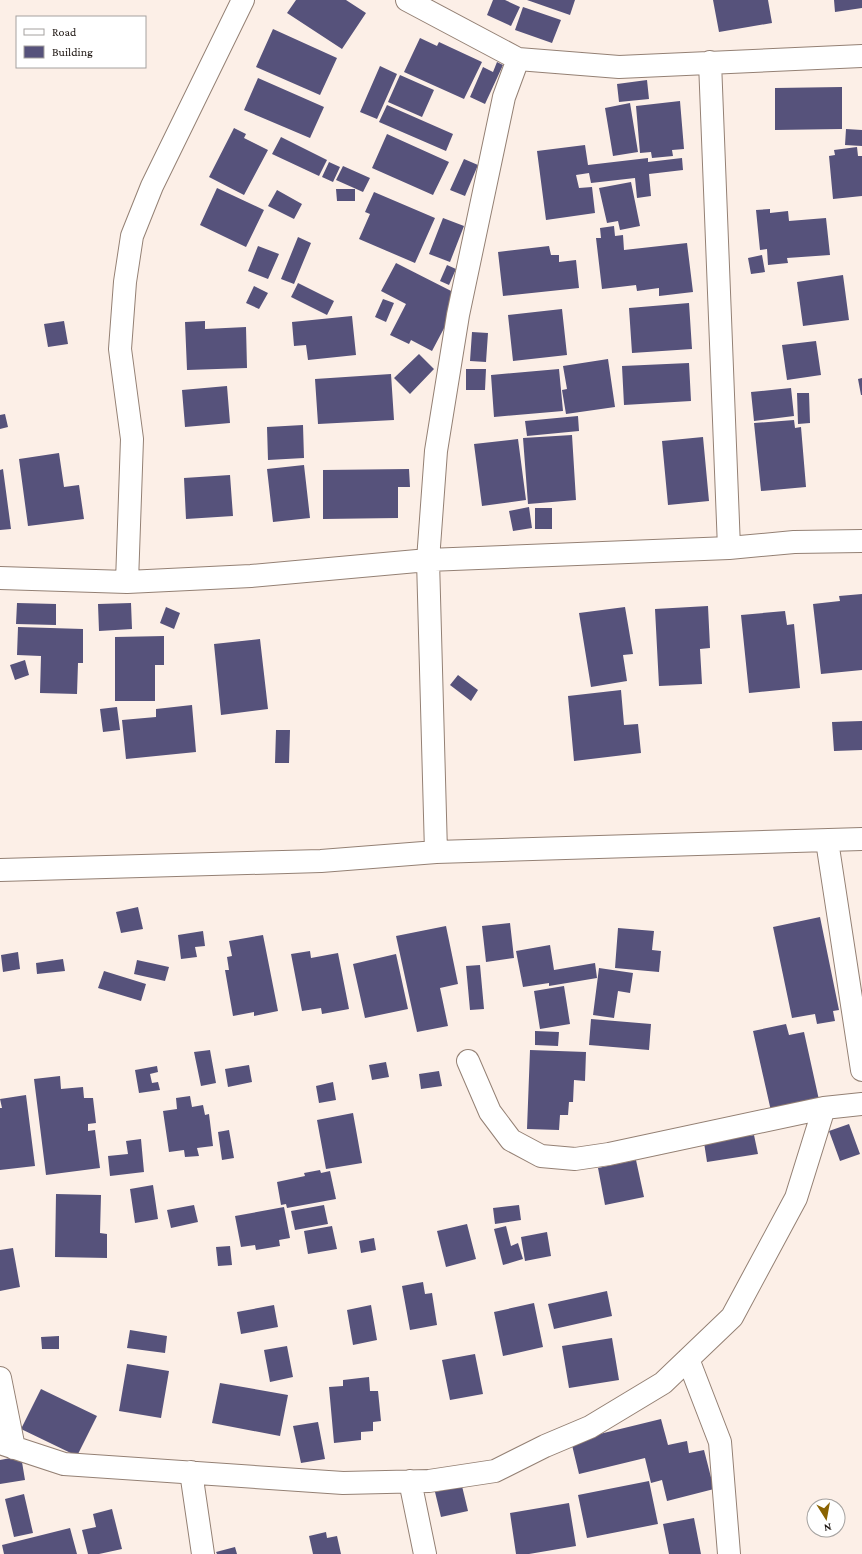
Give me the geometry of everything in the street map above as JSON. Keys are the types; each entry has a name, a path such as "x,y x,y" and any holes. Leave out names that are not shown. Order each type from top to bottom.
{"street":[{"path":"127,582 132,439 120,349 125,282 132,236 152,186 243,0"},
{"path":"407,0 518,59 619,67 862,56"},
{"path":"436,852 428,560 436,451 458,316 504,97 518,59"},
{"path":"710,62 729,548"},
{"path":"0,578 127,582 251,576 428,560 729,548 794,542 862,541"},
{"path":"0,870 321,861 436,852 862,839"},
{"path":"827,841 862,1070"},
{"path":"468,1061 490,1112 512,1140 541,1156 575,1159 609,1154 824,1108 862,1104"},
{"path":"0,1378 7,1445 64,1464 343,1482 429,1481 495,1471 545,1446 590,1427 663,1383 732,1317 796,1198 824,1108"},
{"path":"688,1359 720,1442 728,1554"},
{"path":"191,1472 203,1554"},
{"path":"410,1481 425,1554"}],"building":[{"path":"296,0 346,0 366,13 342,49 287,13"},
{"path":"493,0 505,0 520,7 511,26 487,15"},
{"path":"527,0 575,0 570,15"},
{"path":"713,0 768,0 772,23 719,32"},
{"path":"834,0 862,0 862,8 835,12"},
{"path":"523,7 561,20 552,43 515,30"},
{"path":"273,29 337,58 320,95 256,67"},
{"path":"420,38 437,46 439,42 482,62 464,99 404,72"},
{"path":"497,62 503,65 485,104 470,97 483,67 493,72"},
{"path":"380,66 397,74 377,119 360,112"},
{"path":"400,75 434,90 422,117 388,102"},
{"path":"258,78 324,107 310,138 244,110"},
{"path":"647,80 649,99 619,102 617,84"},
{"path":"842,87 842,129 775,130 775,88"},
{"path":"680,101 684,149 672,150 673,156 652,158 651,152 640,153 636,106"},
{"path":"630,103 638,152 613,156 605,108"},
{"path":"387,105 453,134 446,151 379,122"},
{"path":"234,128 246,134 244,138 268,150 244,195 209,177"},
{"path":"846,129 862,130 862,146 845,145"},
{"path":"387,134 449,162 433,195 372,168"},
{"path":"281,137 327,160 319,176 272,154"},
{"path":"585,145 588,165 648,158 648,162 682,158 683,170 649,174 651,196 637,198 635,178 591,183 589,173 576,175 579,188 592,187 595,213 546,220 537,151"},
{"path":"857,147 858,156 862,156 862,196 833,199 829,156 835,155 834,150"},
{"path":"464,159 478,165 465,196 450,190"},
{"path":"329,162 340,167 333,182 322,177"},
{"path":"343,166 370,178 363,192 336,180"},
{"path":"631,182 640,226 620,230 618,221 607,223 599,188"},
{"path":"217,188 264,210 246,247 200,225"},
{"path":"336,189 355,189 355,201 337,201"},
{"path":"277,190 302,204 294,219 268,206"},
{"path":"374,192 435,218 415,263 359,239 370,214 365,212"},
{"path":"770,209 770,213 788,211 789,221 826,218 830,255 787,258 788,263 768,265 767,249 760,250 756,210"},
{"path":"443,218 464,226 450,262 429,254"},
{"path":"614,226 615,236 623,235 624,250 687,243 693,292 659,296 659,288 637,291 636,285 602,289 596,238 601,238 600,228"},
{"path":"298,237 311,243 294,284 281,279"},
{"path":"258,246 279,254 268,279 248,271"},
{"path":"549,246 551,255 559,255 559,262 576,260 579,288 503,296 498,252"},
{"path":"762,255 765,272 751,274 748,258"},
{"path":"396,263 461,296 432,351 411,340 409,344 390,335 406,304 381,291"},
{"path":"447,265 456,269 449,285 440,281"},
{"path":"843,275 849,320 803,326 797,282"},
{"path":"298,283 334,301 327,315 291,297"},
{"path":"254,286 268,293 259,309 246,303"},
{"path":"383,299 394,303 386,322 375,317"},
{"path":"689,303 692,349 632,353 629,308"},
{"path":"562,309 567,355 513,361 508,315"},
{"path":"352,316 356,355 308,360 306,345 294,346 292,322"},
{"path":"64,321 68,344 48,347 44,324"},
{"path":"205,321 205,329 246,327 247,368 187,370 185,322"},
{"path":"472,332 488,333 486,362 470,361"},
{"path":"816,341 821,375 787,380 782,345"},
{"path":"419,354 434,369 410,394 394,378"},
{"path":"608,359 615,407 566,414 562,390 567,389 563,366"},
{"path":"689,363 691,401 624,405 622,366"},
{"path":"466,369 486,369 485,390 466,390"},
{"path":"559,369 563,411 494,417 491,375"},
{"path":"391,374 394,420 318,424 315,379"},
{"path":"862,378 862,395 861,395 858,379"},
{"path":"227,386 230,423 185,427 182,390"},
{"path":"791,388 794,416 754,421 751,392"},
{"path":"797,393 809,393 810,423 798,424"},
{"path":"5,414 8,427 0,429 0,415"},
{"path":"578,416 579,431 527,436 525,421"},
{"path":"794,420 795,428 801,427 806,487 761,491 754,423"},
{"path":"303,425 304,458 268,460 267,427"},
{"path":"572,435 576,500 528,504 523,438"},
{"path":"703,437 709,501 668,505 662,441"},
{"path":"518,439 526,500 482,506 474,444"},
{"path":"59,453 64,487 79,485 84,519 28,526 19,459"},
{"path":"304,465 310,518 273,522 267,469"},
{"path":"3,469 11,529 0,530 0,470"},
{"path":"409,469 410,487 398,487 398,518 323,519 323,470"},
{"path":"230,475 233,516 186,519 184,478"},
{"path":"529,507 532,528 513,531 509,511"},
{"path":"535,508 552,508 552,529 535,529"},
{"path":"862,594 862,670 821,674 813,604 840,601 839,596"},
{"path":"17,603 56,604 56,625 16,624"},
{"path":"131,603 132,629 99,631 98,604"},
{"path":"708,606 710,648 700,649 702,684 659,686 655,609"},
{"path":"166,607 180,613 174,629 160,623"},
{"path":"625,607 633,654 623,655 627,681 591,687 579,613"},
{"path":"785,611 787,625 794,624 800,688 749,693 741,615"},
{"path":"18,627 83,629 83,663 78,663 77,694 40,693 41,656 17,655"},
{"path":"164,636 164,665 155,665 155,701 115,701 115,637"},
{"path":"260,639 268,709 221,715 214,644"},
{"path":"25,660 29,675 15,680 10,665"},
{"path":"458,675 478,690 471,701 450,685"},
{"path":"621,690 624,725 638,724 641,753 574,761 568,696"},
{"path":"192,705 196,752 126,759 122,720 156,717 156,709"},
{"path":"117,707 120,730 103,732 100,709"},
{"path":"862,721 862,750 834,751 832,722"},
{"path":"276,730 290,730 289,763 275,763"},
{"path":"138,907 143,929 121,933 116,912"},
{"path":"820,917 839,1010 833,1011 835,1021 817,1024 815,1014 792,1018 773,927"},
{"path":"510,923 514,958 486,962 482,926"},
{"path":"446,926 458,984 440,988 448,1026 417,1032 396,936"},
{"path":"618,928 654,931 652,950 661,951 659,972 615,968"},
{"path":"203,931 205,946 195,947 197,957 181,959 178,935"},
{"path":"263,935 278,1011 254,1016 254,1012 233,1016 225,970 229,970 227,957 232,956 229,941"},
{"path":"550,945 554,970 595,963 597,978 549,986 549,983 523,987 516,951"},
{"path":"310,951 311,958 338,953 349,1009 322,1014 321,1008 302,1011 291,954"},
{"path":"18,952 20,969 3,972 1,955"},
{"path":"396,954 408,1009 365,1018 353,964"},
{"path":"63,959 65,971 37,974 36,963"},
{"path":"137,960 169,967 165,981 134,974"},
{"path":"480,965 484,1009 470,1010 466,966"},
{"path":"599,968 633,973 630,993 618,991 614,1018 593,1015"},
{"path":"104,971 146,984 141,1001 98,988"},
{"path":"564,986 570,1024 540,1029 534,991"},
{"path":"591,1019 651,1024 649,1050 589,1045"},
{"path":"786,1024 789,1035 804,1032 819,1100 771,1111 753,1031"},
{"path":"535,1031 559,1032 558,1046 535,1045"},
{"path":"210,1050 216,1083 201,1086 194,1052"},
{"path":"530,1050 586,1052 585,1081 574,1080 573,1102 569,1102 568,1115 560,1115 559,1130 527,1129"},
{"path":"386,1062 389,1077 372,1080 369,1065"},
{"path":"249,1065 252,1082 228,1087 225,1069"},
{"path":"157,1066 158,1072 150,1074 152,1083 158,1082 160,1090 139,1093 135,1070"},
{"path":"439,1071 442,1086 421,1089 419,1074"},
{"path":"60,1076 61,1089 83,1087 84,1098 93,1098 96,1123 88,1124 88,1131 95,1130 100,1168 46,1175 34,1079"},
{"path":"333,1082 336,1100 319,1103 316,1086"},
{"path":"26,1095 35,1166 0,1170 0,1108 2,1108 0,1099"},
{"path":"190,1096 192,1107 203,1105 205,1115 209,1114 213,1146 197,1148 199,1156 185,1157 184,1150 169,1152 163,1111 177,1109 176,1098"},
{"path":"353,1113 362,1163 326,1169 317,1120"},
{"path":"849,1124 860,1154 840,1161 829,1131"},
{"path":"229,1130 234,1158 222,1160 218,1132"},
{"path":"748,1132 749,1136 754,1135 758,1154 707,1162 703,1136"},
{"path":"141,1139 144,1172 110,1176 108,1156 128,1154 126,1141"},
{"path":"636,1160 644,1197 605,1205 598,1168"},
{"path":"320,1170 321,1173 330,1171 336,1199 287,1208 286,1204 281,1205 277,1182 305,1176 304,1173"},
{"path":"153,1185 158,1219 135,1223 130,1189"},
{"path":"56,1194 101,1195 100,1233 107,1234 107,1258 55,1257"},
{"path":"194,1205 198,1222 171,1228 167,1210"},
{"path":"324,1205 328,1224 295,1230 291,1211"},
{"path":"519,1205 521,1220 495,1224 493,1208"},
{"path":"284,1207 290,1238 279,1240 280,1246 256,1250 255,1245 241,1247 235,1216"},
{"path":"467,1224 476,1259 446,1267 437,1231"},
{"path":"332,1226 337,1249 308,1254 304,1231"},
{"path":"506,1226 511,1246 518,1243 523,1259 503,1265 494,1229"},
{"path":"547,1232 551,1256 525,1261 521,1237"},
{"path":"374,1238 376,1250 361,1253 359,1241"},
{"path":"230,1246 232,1265 218,1266 216,1247"},
{"path":"13,1248 20,1287 0,1291 0,1250"},
{"path":"423,1282 425,1294 432,1293 437,1325 410,1330 402,1286"},
{"path":"607,1291 612,1316 554,1329 548,1304"},
{"path":"534,1303 543,1347 503,1356 494,1312"},
{"path":"274,1305 278,1327 241,1334 237,1312"},
{"path":"371,1305 377,1340 353,1345 347,1310"},
{"path":"130,1330 167,1336 165,1353 127,1348"},
{"path":"59,1336 59,1349 42,1349 41,1337"},
{"path":"612,1338 619,1380 569,1388 562,1346"},
{"path":"287,1346 293,1377 270,1382 264,1350"},
{"path":"475,1354 483,1394 450,1400 442,1360"},
{"path":"127,1364 169,1371 161,1418 119,1411"},
{"path":"369,1377 370,1391 378,1391 381,1421 373,1422 373,1431 361,1432 361,1440 334,1443 329,1387 343,1386 343,1380"},
{"path":"220,1383 288,1395 280,1436 212,1423"},
{"path":"41,1389 97,1416 77,1456 21,1429"},
{"path":"661,1419 668,1445 687,1441 689,1453 704,1450 714,1489 667,1501 662,1480 651,1483 645,1458 579,1474 571,1441"},
{"path":"318,1422 325,1459 301,1463 293,1426"},
{"path":"21,1456 25,1480 0,1484 0,1460"},
{"path":"649,1481 658,1524 587,1538 578,1495"},
{"path":"462,1486 468,1511 441,1517 435,1492"},
{"path":"24,1494 33,1533 14,1537 5,1499"},
{"path":"569,1503 576,1546 529,1554 516,1554 510,1513"},
{"path":"112,1509 122,1549 99,1554 88,1554 82,1530 96,1527 93,1514"},
{"path":"694,1518 701,1554 669,1554 663,1524"},
{"path":"70,1528 77,1554 4,1554 2,1545"},
{"path":"326,1532 327,1538 337,1536 341,1554 313,1554 309,1536"},
{"path":"235,1547 237,1554 217,1554 216,1552"}]}
